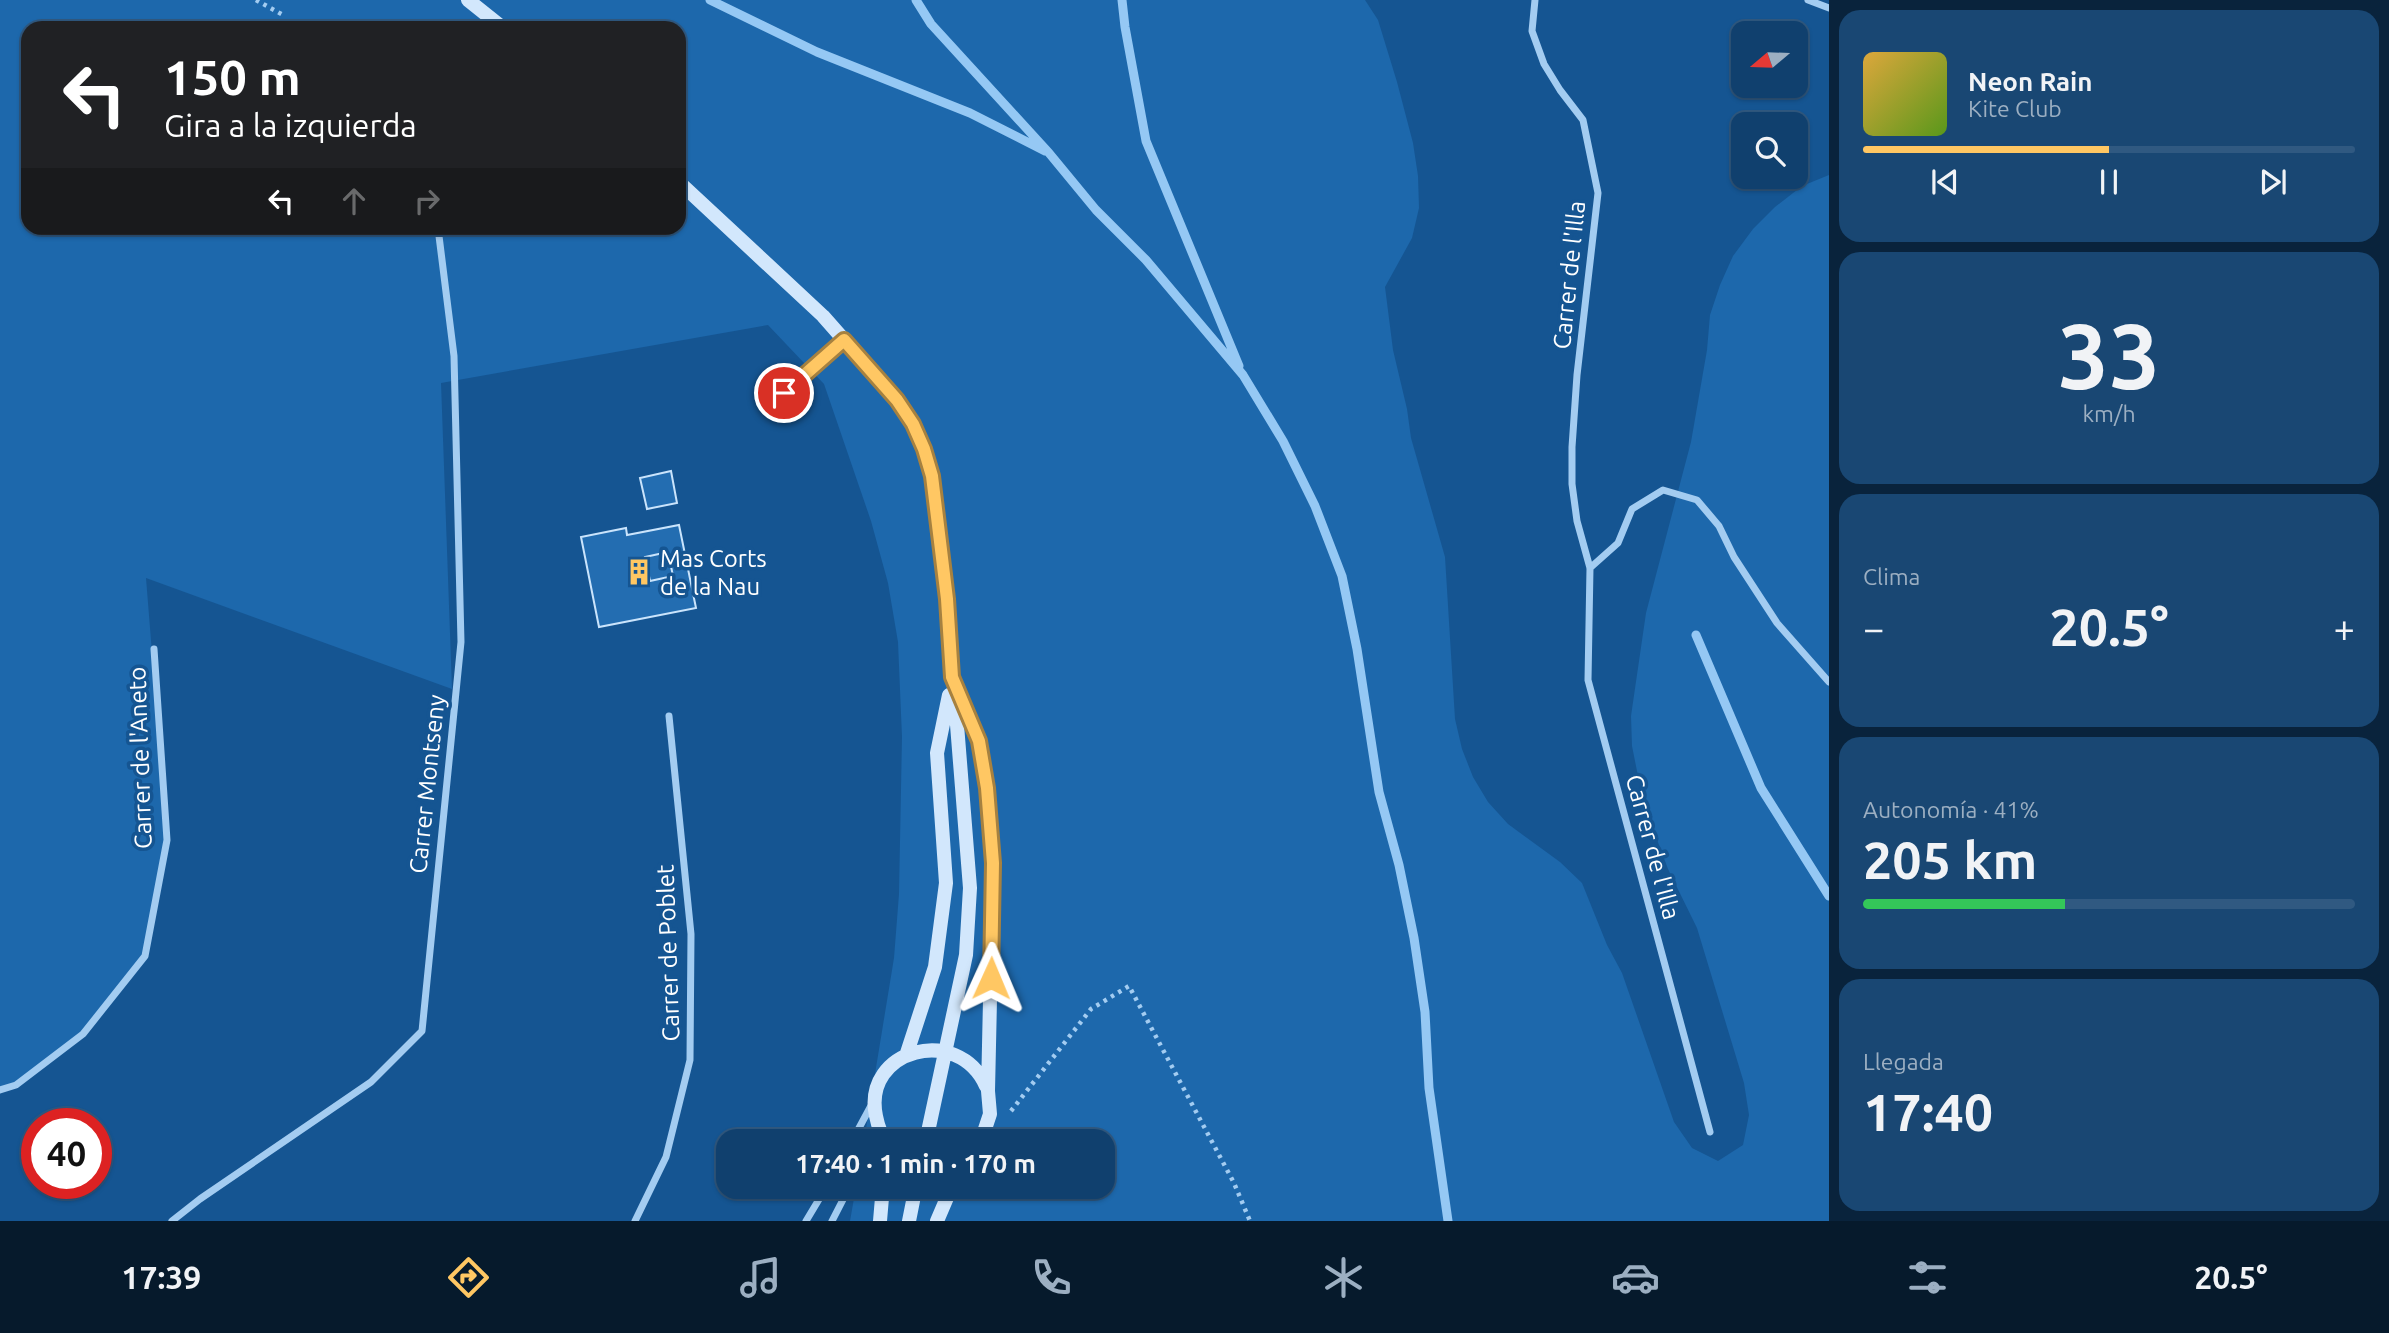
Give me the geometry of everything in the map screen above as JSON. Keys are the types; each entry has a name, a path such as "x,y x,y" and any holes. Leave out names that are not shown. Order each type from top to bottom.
{"street":[{"path":"468,0 494,21"},
{"name":"Carrer de l'Illa","path":"1535,0 1532,31 1544,64 1583,120 1598,193 1577,375 1572,447 1572,484 1577,520 1590,568 1588,680 1710,1132"},
{"path":"1808,0 1829,8"},
{"path":"686,189 823,316 897,400 913,424 932,476 947,599 970,888 966,954 929,1129"},
{"name":"Carrer Montseny","path":"172,1221 371,1082 422,1031 461,642 454,356 439,235"},
{"path":"1590,568 1618,543 1632,509 1663,490 1697,500 1719,526 1734,557 1777,623 1829,682"},
{"name":"Carrer de l'Aneto","path":"0,1090 16,1085 83,1034 145,956 167,840 154,649"},
{"path":"906,1056 935,967 946,883 937,753 952,677"},
{"path":"952,677 979,741 987,788 993,863 988,1091 990,1114 986,1129"},
{"name":"Carrer de Poblet","path":"635,1221 666,1157 690,1060 691,934 670,716"},
{"path":"858,1129 873,1102 880,1079 887,1070 906,1056 920,1051 946,1051 963,1058 980,1073 988,1091"},
{"path":"873,1102 879,1129"},
{"path":"806,1221 819,1199"},
{"path":"832,1221 843,1199"},
{"path":"880,1221 882,1199"},
{"path":"909,1221 913,1199"},
{"path":"937,1221 946,1199"}],"lane":[{"path":"784,393 844,340"}],"path":[{"path":"256,0 292,21"},
{"path":"992,1129 1001,1123 1091,1009 1129,986 1234,1183 1250,1221"}],"shaded area":[{"path":"0,0 1365,0 1378,20 1397,82 1413,143 1418,176 1419,208 1412,238 1385,287 1393,350 1411,438 1445,557 1455,719 1462,749 1473,777 1488,802 1508,824 1560,862 1582,883 1607,945 1622,973 1674,1122 1692,1148 1718,1161 1743,1145 1749,1115 1744,1083 1697,928 1668,869 1656,837 1638,776 1632,746 1631,716 1646,613 1691,442 1707,350 1710,315 1720,285 1733,256 1753,229 1798,189 1808,189 1808,184 1829,175 1829,1221 850,1221 854,1199 1115,1199 1115,1129 866,1129 894,958 899,894 902,737 898,642 888,583 871,521 824,384 768,325 441,383 452,689 146,578 167,840 145,956 83,1034 16,1085 0,1090"}],"building":[{"path":"671,471 677,503 647,509 640,478"},
{"name":"Mas Corts de la Nau","path":"679,525 696,608 599,627 581,537 626,528 627,535"},
{"path":"668,552 673,576 650,581 645,557"}],"waterway":[{"path":"710,0 817,52 970,113 1045,151"},
{"path":"916,0 931,24 1049,153 1096,210 1146,260 1243,375 1283,441 1315,506 1342,576 1357,649 1379,792 1399,865 1414,938 1425,1012 1429,1088 1448,1221"},
{"path":"1122,0 1146,141 1239,366"},
{"path":"1696,635 1761,788 1829,896"}],"place":[{"name":"Mas Corts de la Nau","path":"639,572"}],"route":[{"path":"784,393 844,340 897,400 913,424 924,449 932,476 947,599 952,677 979,741 987,788 993,863 991,978"}]}
